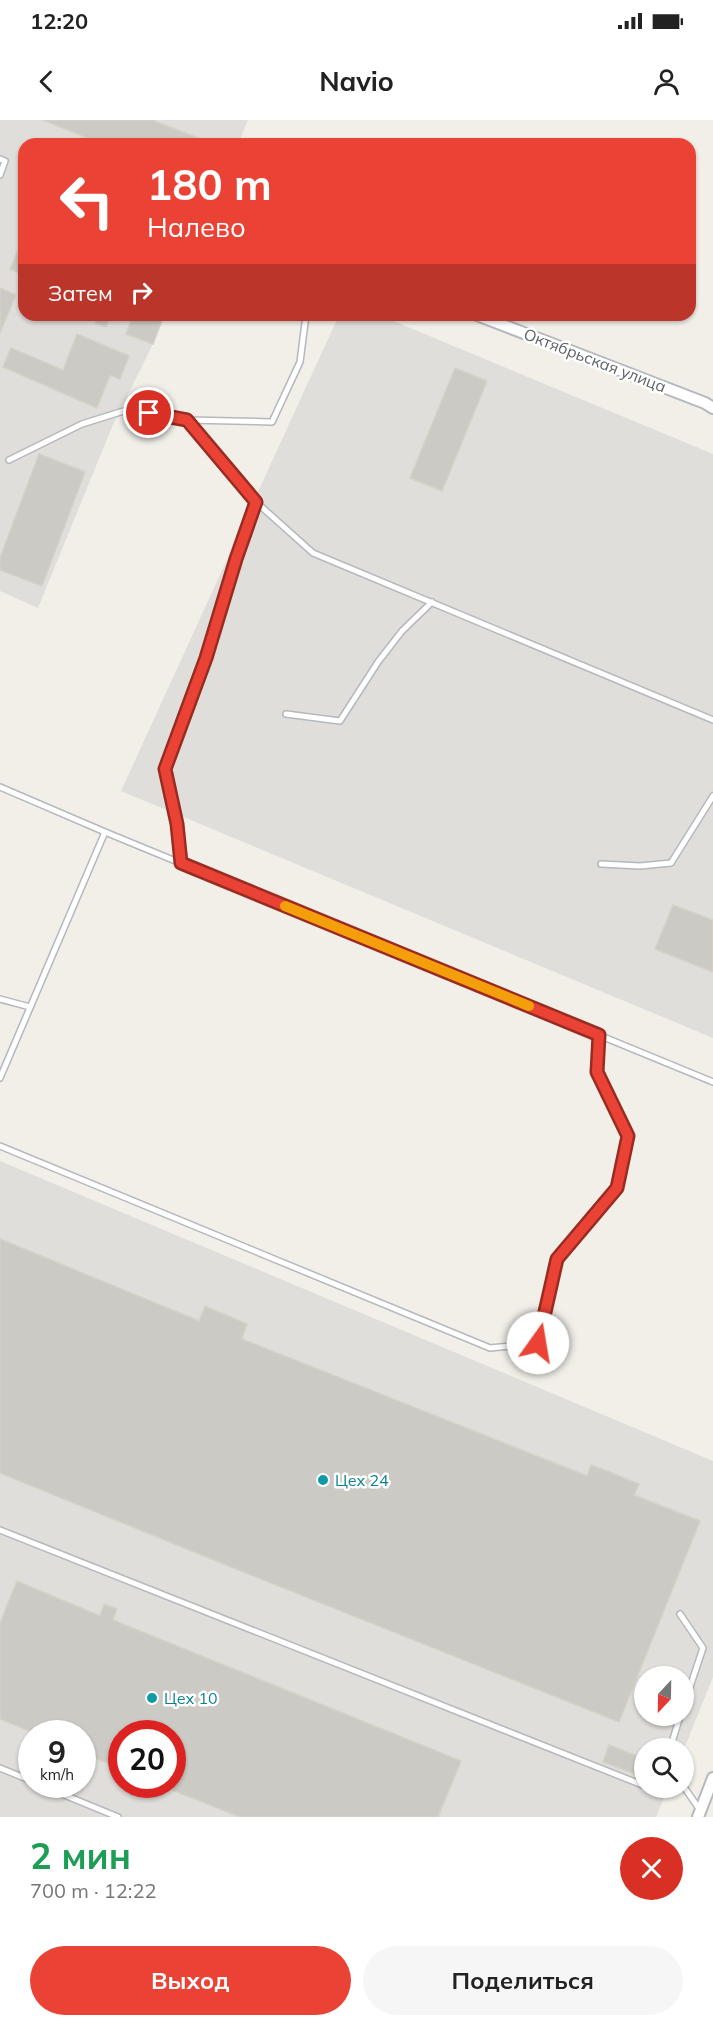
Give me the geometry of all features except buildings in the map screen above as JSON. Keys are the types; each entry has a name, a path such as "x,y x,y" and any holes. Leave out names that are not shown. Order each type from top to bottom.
{"street":[{"name":"Октябрьская улица","path":"493,321 713,408"},
{"path":"699,1814 713,1778"}],"lane":[{"path":"0,159 5,161 0,175"},
{"path":"9,460 82,424 130,409 187,420 272,422 300,362 305,321"},
{"path":"187,420 256,502 314,553 713,720"},
{"path":"181,863 177,824 165,769 206,658 256,502"},
{"path":"286,714 340,721 378,662 402,631 432,602"},
{"path":"0,787 713,1082"},
{"path":"601,864 640,866 671,863 713,796"},
{"path":"0,1078 105,832"},
{"path":"0,999 30,1007"},
{"path":"0,1146 490,1348 538,1343 557,1259 617,1188 628,1136 597,1072 599,1035"},
{"path":"0,1530 634,1782"},
{"path":"680,1614 703,1648 694,1675"},
{"path":"0,1768 18,1775"},
{"path":"72,1798 118,1817"},
{"path":"690,1798 699,1814"}],"shaded area":[{"path":"0,120 248,120 240,138 18,138 18,321 162,321 153,344 112,427 38,608 0,591"},
{"path":"336,321 393,321 713,454 713,1038 121,791"},
{"path":"0,1161 713,1461 713,1677 694,1724 694,1666 634,1666 634,1726 693,1726 688,1738 634,1738 634,1798 664,1798 656,1817 0,1817"}],"slow traffic":[{"path":"285,906 529,1006"}],"place":[{"name":"Цех 24","path":"323,1480"},
{"name":"Цех 10","path":"152,1698"}],"route":[{"path":"149,413 187,420 256,502 206,658 165,769 177,824 181,863 599,1035 597,1072 628,1136 617,1188 557,1259 538,1343"}]}
